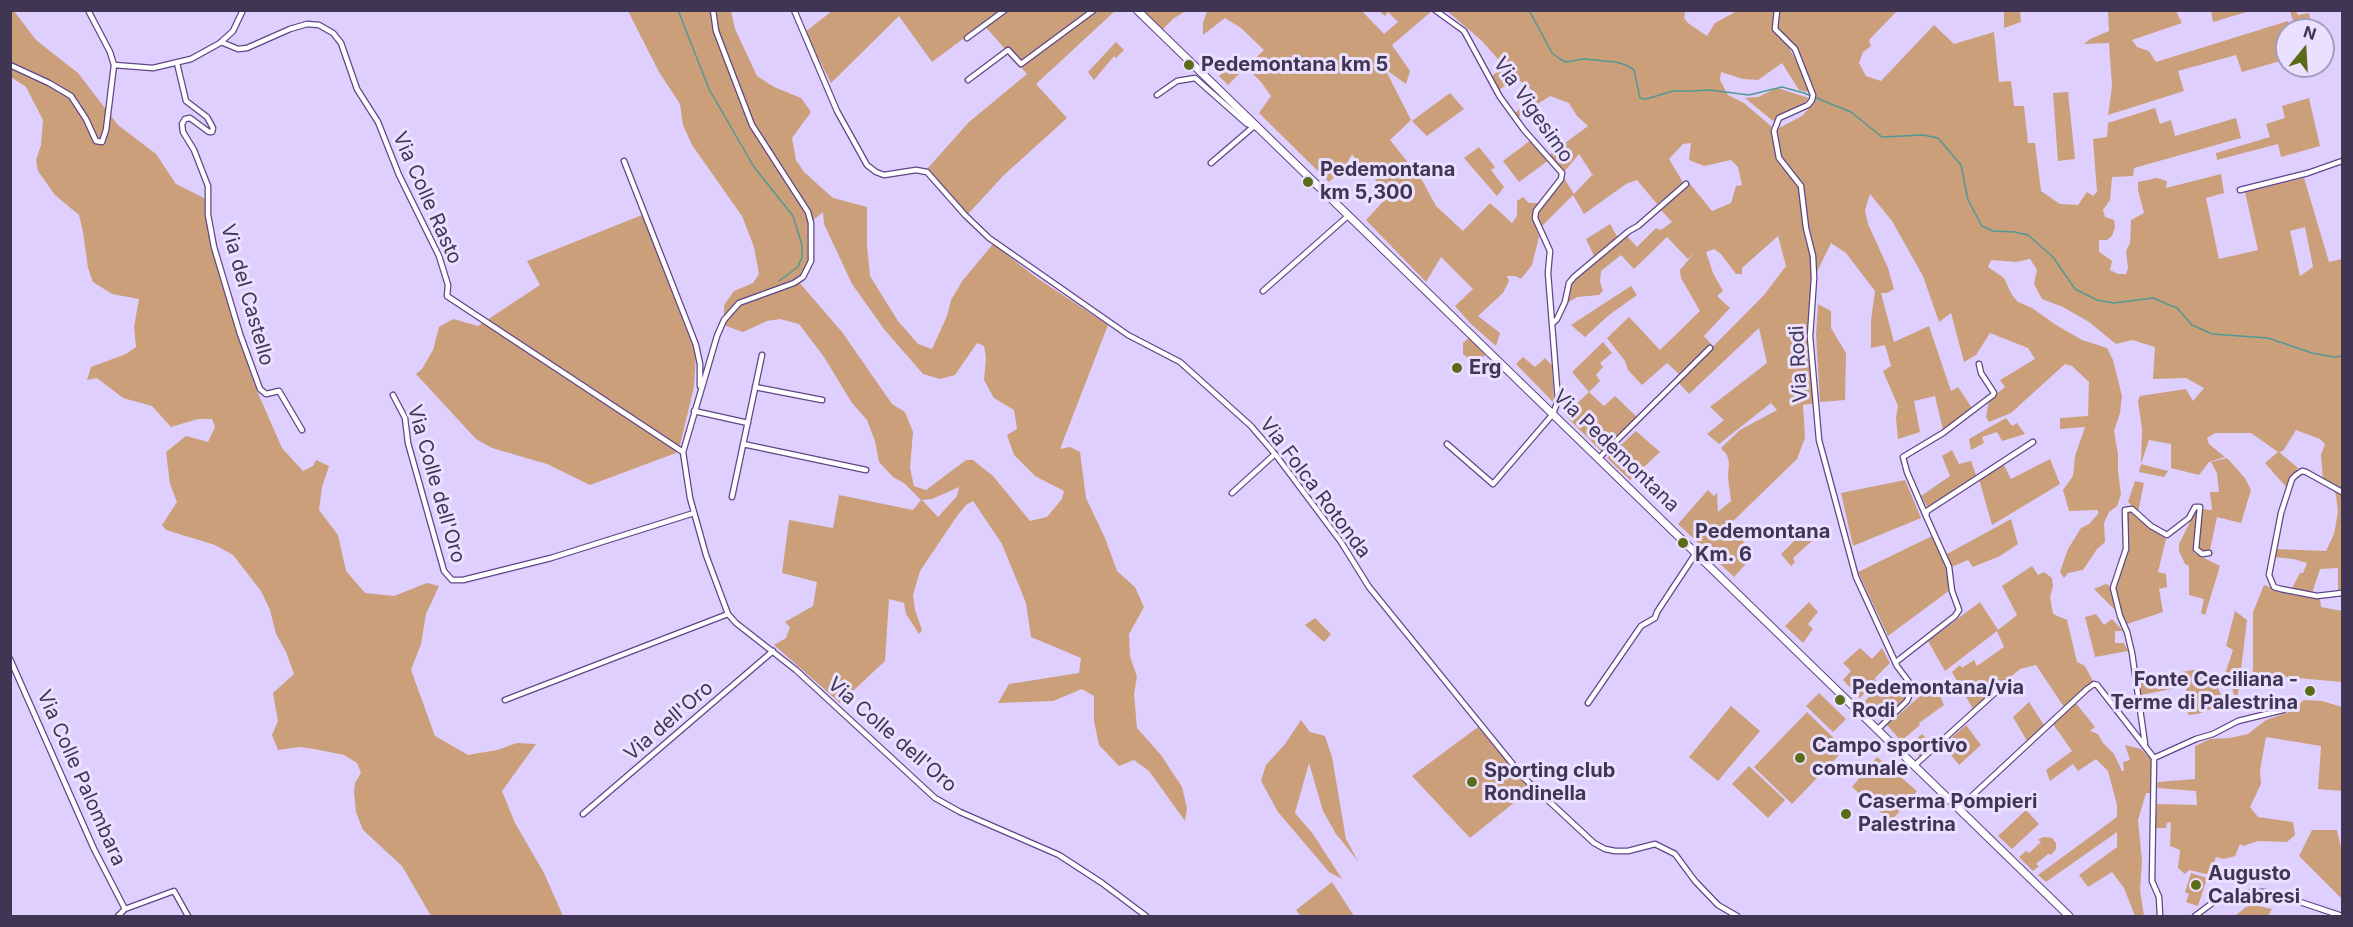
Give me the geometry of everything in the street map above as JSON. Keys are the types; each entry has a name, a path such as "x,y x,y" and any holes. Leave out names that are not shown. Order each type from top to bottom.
{"street":[{"path":"10,65 49,83 70,96 86,119 96,141 103,141 114,65 112,56 88,10"},
{"path":"114,65 153,68 196,57 221,42 233,31 243,10"},
{"name":"Via Colle dell'Oro","path":"713,10 716,31 752,125 807,212 811,223 811,261 807,273 794,283 739,303 728,312 717,336 683,452 694,513 706,555 728,614 736,623 773,651 935,798 960,812 1059,855 1102,883 1139,915 1146,916"},
{"name":"Via Folca Rotonda","path":"794,10 837,111 862,159 871,169 884,175 913,170 927,172 989,238 1128,335 1180,362 1251,426 1275,454 1341,542 1370,587 1524,778 1594,843 1605,849 1615,852 1628,851 1655,844 1675,854 1695,881 1718,905 1737,916"},
{"path":"967,38 1005,10"},
{"path":"968,80 1008,50 1021,64 1094,10"},
{"name":"Via Pedemontana","path":"1137,10 2069,916"},
{"name":"Via Vigesimo","path":"1435,10 1464,31 1500,97 1524,130 1562,173 1561,179 1536,211 1535,218 1550,251 1548,273 1558,400 1553,414"},
{"name":"Via Rodi","path":"1777,10 1775,29 1795,49 1812,98 1805,106 1779,118 1774,135 1779,158 1801,186 1806,228 1813,256 1814,278 1810,336 1819,440 1856,577 1896,663 1909,682 1910,694 1907,701 1878,729"},
{"name":"Via Colle Rasto","path":"221,42 238,49 247,48 307,24 319,25 333,33 341,42 357,89 378,122 399,175 439,256 448,285 447,296 683,452"},
{"name":"Via del Castello","path":"177,63 186,101 207,117 213,128 212,132 208,132 190,118 185,119 182,124 183,132 194,150 208,186 208,215 214,247 240,334 260,390 266,394 279,391 302,430"},
{"path":"1157,95 1177,81 1195,78 1256,128 1211,163"},
{"path":"624,161 696,345 701,380 697,400"},
{"path":"2240,190 2308,173 2343,161"},
{"path":"1552,324 1565,302 1569,283 1574,277 1686,184"},
{"path":"1263,291 1348,215"},
{"path":"1599,458 1710,348"},
{"path":"732,497 762,355"},
{"path":"1896,663 1955,616 1959,610 1952,591 1949,567 1907,472 1903,457 1943,433 1993,395 1994,393 1981,373 1979,364"},
{"path":"755,387 822,400"},
{"name":"Via Colle dell'Oro","path":"393,395 405,418 408,443 444,571 452,580 463,580 551,558 694,513"},
{"path":"694,411 748,423"},
{"path":"1447,444 1493,484 1553,414"},
{"path":"1926,516 1929,508 2033,442"},
{"path":"743,444 866,470"},
{"path":"1232,493 1275,454"},
{"path":"2343,492 2306,472 2302,471 2292,479 2281,513 2269,574 2274,587 2281,589 2317,596 2343,593"},
{"path":"2146,747 2132,653 2113,588 2126,549 2125,510 2132,509 2151,526 2167,535 2189,518 2195,507 2200,507 2196,549 2202,554 2209,553"},
{"path":"1588,703 1641,626 1655,618 1696,552"},
{"path":"506,700 728,614"},
{"name":"Via dell'Oro","path":"583,814 773,651"},
{"name":"Via Colle Palombara","path":"10,659 94,849 125,909"},
{"path":"1915,765 2007,681"},
{"path":"1959,808 2094,684 2101,688 2154,758 2152,881 2159,897 2160,916"},
{"path":"2154,758 2213,734 2238,721 2283,710"},
{"path":"118,916 125,909 174,891 188,916"},
{"path":"2195,916 2215,901 2246,893 2262,892 2280,895 2343,916"}],"shaded area":[{"path":"1671,10 1685,12 1684,18 1688,23 1707,36 1715,23 1737,11 1774,11 1774,17 1779,16 1780,11 1897,11 1869,40 1871,46 1863,52 1859,63 1866,76 1881,81 1934,25 1954,44 1994,32 1999,82 2011,81 2014,106 2024,106 2028,143 2035,143 2041,191 2060,204 2078,205 2087,192 2093,196 2097,192 2093,139 2107,137 2108,123 2155,108 2160,124 2171,120 2175,136 2236,118 2241,138 2134,168 2133,176 2112,177 2110,200 2103,210 2105,217 2114,220 2115,227 2112,236 2107,240 2099,240 2099,252 2112,261 2110,270 2118,274 2126,274 2128,268 2126,251 2130,243 2131,220 2144,213 2138,182 2157,178 2167,181 2166,188 2221,174 2224,193 2206,198 2219,259 2258,250 2245,192 2304,178 2329,262 2342,259 2342,592 2338,593 2338,568 2320,569 2312,593 2292,588 2307,563 2273,557 2275,549 2326,551 2334,534 2338,512 2336,495 2331,485 2323,481 2321,455 2325,444 2320,439 2296,430 2283,451 2279,452 2298,468 2289,480 2287,488 2265,463 2278,452 2251,433 2215,433 2207,438 2209,444 2225,457 2209,462 2199,475 2171,468 2171,444 2149,440 2141,464 2142,429 2138,401 2140,396 2186,389 2193,401 2204,388 2186,378 2153,379 2155,347 2132,340 2116,344 2089,322 2063,307 2042,299 2034,284 2037,270 2030,259 2016,262 1991,260 1988,267 2004,278 2018,302 2032,308 2082,340 2107,348 2113,360 2122,396 2120,413 2114,431 2121,494 2117,506 2109,512 2104,523 2105,542 2097,549 2083,570 2068,573 2064,578 2060,572 2068,549 2081,528 2089,524 2098,514 2098,510 2069,511 2063,490 2073,476 2075,456 2085,427 2060,429 2060,418 2088,416 2089,382 2072,366 2065,364 2011,413 1989,422 1986,417 1989,400 2005,387 2000,380 2035,359 2028,348 1990,333 1976,355 1964,362 1951,313 1939,322 1923,276 1892,221 1870,194 1865,210 1868,224 1888,268 1894,289 1881,293 1894,342 1929,326 1951,391 1958,387 1972,408 1943,430 1935,396 1914,401 1920,432 1898,439 1896,418 1898,406 1883,371 1891,366 1885,345 1871,348 1871,320 1875,291 1846,253 1831,243 1814,278 1810,336 1816,403 1803,405 1805,438 1797,459 1729,525 1753,556 1734,577 1678,524 1708,490 1714,496 1717,493 1718,512 1731,501 1729,463 1727,455 1721,448 1740,430 1777,410 1771,403 1719,444 1707,434 1724,420 1710,407 1767,363 1759,328 1689,394 1678,382 1764,295 1786,266 1778,236 1742,268 1742,274 1736,274 1721,254 1714,249 1706,252 1713,273 1723,291 1717,296 1730,308 1704,336 1711,344 1680,375 1667,363 1642,385 1628,370 1625,361 1607,338 1629,317 1660,350 1700,311 1681,278 1680,270 1695,252 1688,259 1667,237 1634,269 1621,255 1601,271 1600,282 1603,291 1599,295 1577,297 1567,303 1570,288 1575,280 1627,236 1637,247 1656,228 1661,230 1672,222 1660,209 1690,184 1712,211 1731,203 1736,186 1742,185 1738,167 1731,160 1704,166 1689,160 1691,143 1683,144 1669,159 1684,184 1657,204 1637,180 1626,184 1584,214 1573,195 1541,227 1538,220 1539,211 1561,180 1564,178 1574,194 1592,175 1594,177 1579,154 1564,172 1549,155 1588,126 1577,116 1569,103 1550,96 1518,117 1514,114 1537,94 1515,77 1498,91 1492,76 1504,66 1481,40 1447,11","holes":["1784,40 1792,41 1797,47 1816,95 1815,102 1802,116 1779,128 1771,129 1771,126 1744,103 1728,95 1720,80 1721,72 1743,79 1758,80 1782,63 1799,90 1807,92 1809,90 1796,60","2305,227 2313,267 2300,276 2290,231"]},
{"path":"2211,10 2250,11 2213,22"},
{"path":"11,11 14,11 36,40 78,73 118,125 156,154 176,184 204,198 239,341 257,391 282,448 303,471 313,466 316,460 329,466 322,487 319,510 338,535 346,571 365,593 394,596 427,583 439,586 426,614 421,644 411,670 435,736 468,755 497,750 517,743 536,744 502,791 515,823 544,873 563,916 431,916 402,866 363,830 356,812 354,793 355,783 361,773 357,763 344,755 314,749 299,747 278,750 272,735 278,721 273,693 294,674 276,634 270,610 261,591 233,555 215,545 166,530 162,525 177,502 170,484 166,452 186,436 208,442 215,427 212,419 198,419 171,427 152,406 123,398 97,378 87,380 91,367 126,354 136,347 134,327 139,299 112,294 93,282 88,268 79,215 55,195 38,171 36,160 41,145 43,120 26,87 11,77"},
{"path":"628,11 731,11 735,29 757,76 774,87 801,98 811,112 792,138 796,160 804,172 833,198 867,207 870,276 898,321 918,344 932,349 947,316 951,300 963,280 993,244 1037,278 1108,325 1060,449 1070,447 1080,452 1086,498 1105,538 1117,571 1135,587 1144,607 1129,634 1130,656 1137,677 1134,694 1137,728 1161,755 1182,787 1187,808 1185,821 1149,771 1134,760 1119,766 1099,745 1094,721 1094,696 1082,689 1053,701 998,703 1009,684 1079,673 1081,658 1031,637 1026,603 1002,544 973,501 966,505 957,516 920,571 913,595 922,630 919,634 906,614 904,603 889,599 885,661 840,703 774,645 786,638 790,627 785,622 813,606 817,582 782,573 789,520 833,528 839,495 913,510 921,500 879,462 875,441 867,420 852,403 824,357 799,324 780,319 767,321 743,332 726,326 724,305 734,291 753,283 759,274 754,247 742,216 692,145 683,125 680,104 659,72","holes":["823,212 824,224 852,284 884,329 923,374 940,379 955,375 977,343 984,346 986,358 984,380 994,398 1014,410 1017,429 1007,435 1014,455 1035,476 1064,491 1062,499 1047,517 1030,521 993,476 973,460 966,460 926,490 914,486 910,468 913,432 905,412 892,404 842,332 798,281 811,261 811,222","959,487 957,496 938,517 922,500 932,499"]},
{"path":"832,11 1115,11 1036,84 1067,118 1004,175 968,214 927,169 969,122 1027,74 983,24 932,62 899,16 831,83 805,32"},
{"path":"1143,11 1193,11 1184,12 1173,19 1160,32 1144,16"},
{"path":"1207,11 1362,11 1384,34 1398,22 1388,12 1385,16 1379,11 1432,11 1392,45 1410,71 1406,84 1385,69 1411,120 1390,140 1422,180 1436,206 1463,231 1490,203 1512,223 1517,216 1517,201 1523,197 1529,203 1538,203 1532,217 1539,237 1532,265 1521,279 1507,276 1509,281 1503,293 1478,316 1500,333 1496,346 1455,306 1473,289 1441,257 1426,282 1366,220 1390,194 1352,154 1345,167 1329,182 1259,113 1271,96 1246,67 1264,50 1241,28 1225,18 1203,35 1203,23"},
{"path":"2004,11 2020,11 2021,22 2004,28"},
{"path":"2108,11 2176,11 2182,23 2132,40 2137,47 2149,51 2156,62 2275,25 2275,62 2242,72 2236,55 2178,71 2184,91 2108,115 2112,86 2109,43 2084,44 2109,31"},
{"path":"2290,11 2296,11 2298,15 2309,13 2310,18 2292,18"},
{"path":"1116,42 1124,50 1116,58 1114,56 1094,80 1088,72"},
{"path":"1237,59 1246,67 1228,85 1219,76"},
{"path":"1777,88 1809,98 1800,107 1781,114 1773,121 1745,98 1758,97"},
{"path":"2068,92 2075,159 2058,161 2053,93"},
{"path":"1450,93 1464,109 1427,136 1412,121"},
{"path":"2309,98 2320,146 2281,157 2278,144 2217,160 2216,153 2270,137 2266,124 2285,118 2282,106"},
{"path":"1531,140 1549,160 1519,182 1503,161"},
{"path":"1479,147 1495,167 1491,170 1504,187 1497,196 1464,158"},
{"path":"642,215 696,354 694,387 676,453 590,485 547,464 492,448 476,439 416,374 422,369 433,350 439,327 453,319 478,326 540,285 527,261"},
{"path":"1610,224 1618,238 1595,258 1586,239"},
{"path":"1631,286 1637,295 1609,315 1585,337 1571,325"},
{"path":"1818,304 1831,311 1831,328 1846,353 1845,400 1820,402 1816,335"},
{"path":"1470,337 1486,354 1480,360 1471,361 1463,354 1463,343"},
{"path":"1603,342 1612,353 1600,363 1603,367 1596,375 1600,381 1589,392 1572,372"},
{"path":"1523,357 1535,367 1545,358 1552,365 1554,403 1516,364"},
{"path":"1589,392 1604,406 1615,396 1638,418 1602,452 1565,415"},
{"path":"2006,418 2012,426 2017,423 2025,434 2002,441 1997,432 1982,437 1984,443 1971,450 1969,439"},
{"path":"1636,431 1660,452 1630,480 1607,458"},
{"path":"1952,450 1959,464 1971,461 1976,475 1928,508 1921,496 1950,476 1942,456"},
{"path":"2227,458 2245,478 2251,490 2241,523 2217,517 2210,550 2203,552 2197,544 2202,509 2212,510 2210,492 2219,492 2217,473 2211,462"},
{"path":"2050,459 2060,484 1992,525 1979,479 2003,463 2011,479"},
{"path":"2141,464 2168,471 2164,477 2139,472"},
{"path":"1905,480 1921,518 1853,546 1841,493"},
{"path":"2135,481 2144,483 2138,512 2128,502"},
{"path":"2197,508 2199,511 2194,553 2220,566 2205,615 2201,613 2204,599 2189,595 2189,566 2185,564 2179,551 2179,544"},
{"path":"2129,511 2166,539 2158,572 2166,574 2167,587 2159,589 2163,612 2127,624 2120,611 2115,583 2126,554 2127,512"},
{"path":"2011,519 2018,544 2000,556 1973,567 1968,560 1951,567 1947,554"},
{"path":"1817,526 1822,532 1793,558 1795,562 1791,566 1781,554 1797,538 1794,535"},
{"path":"1932,536 1948,571 1950,590 1888,636 1858,572"},
{"path":"2032,566 2038,575 2044,572 2052,578 2053,586 2050,597 2053,614 2067,620 2077,662 2085,666 2094,683 2064,707 2036,665 2020,669 1973,709 1952,672 1960,665 1962,668 1974,660 1977,666 2004,647 1997,631 1945,671 1928,641 1980,602 1998,630 2017,615 2002,586"},
{"path":"2109,585 2115,610 2094,589"},
{"path":"2264,585 2294,595 2320,599 2321,607 2342,611 2342,682 2252,674 2253,612"},
{"path":"1809,602 1818,612 1808,624 1813,629 1803,643 1785,626"},
{"path":"2235,611 2247,620 2237,703 2226,671 2233,650 2226,646"},
{"path":"2096,614 2104,625 2112,619 2123,631 2115,631 2115,643 2124,643 2128,651 2095,657 2085,617"},
{"path":"1315,618 1331,634 1324,642 1305,625"},
{"path":"1860,648 1872,659 1882,648 1890,663 1860,698 1843,680 1851,671 1843,663"},
{"path":"2193,670 2214,676 2224,704 2198,714 2188,715 2186,686 2141,695 2138,680"},
{"path":"1903,680 1906,686 1905,698 1883,720 1864,702 1884,681 1894,691"},
{"path":"1935,683 1944,705 1919,723 1920,725 1901,741 1887,725"},
{"path":"1819,693 1846,719 1833,732 1806,706"},
{"path":"2304,700 2322,701 2342,707 2342,791 2318,789 2321,746 2266,737 2260,770 2261,784 2250,807 2258,817 2293,822 2295,835 2287,842 2258,841 2243,846 2240,844 2235,856 2224,859 2216,857 2210,875 2189,870 2185,874 2178,868 2180,850 2170,846 2171,822 2167,823 2166,828 2155,828 2157,804 2197,805 2196,791 2157,788 2158,782 2195,779 2195,746 2210,739 2248,734 2266,720 2292,711"},
{"path":"2029,702 2044,725 2027,741 2013,717"},
{"path":"2075,702 2095,727 2090,731 2098,734 2114,754 2122,771 2124,771 2123,762 2130,760 2125,745 2141,749 2151,759 2151,793 2146,793 2138,820 2142,861 2140,890 2144,916 2135,916 2124,888 2112,872 2088,887 2079,875 2117,847 2117,832 2046,882 2038,875 2117,817 2117,805 2108,771 2096,759 2078,771 2073,764 2050,781 2046,770 2072,751 2053,724"},
{"path":"1731,706 1760,731 1718,781 1689,757"},
{"name":"Campo sportivo comunale","path":"1807,712 1845,749 1792,804 1754,767"},
{"path":"1301,720 1310,732 1325,736 1332,757 1346,839 1358,861 1336,834 1323,811 1309,763 1295,813 1313,834 1342,879 1329,872 1278,812 1261,781 1266,765 1285,744"},
{"path":"1966,725 1981,745 1959,765 1943,745"},
{"name":"Sporting club Rondinella","path":"1478,727 1531,789 1470,838 1412,776"},
{"path":"1922,734 1933,746 1920,757 1908,746"},
{"path":"1877,757 1917,791 1891,821 1852,787"},
{"path":"1749,766 1785,800 1768,818 1732,784"},
{"path":"2026,810 2039,824 2012,849 1998,836"},
{"path":"2312,830 2337,830 2342,852 2342,899 2299,856"},
{"path":"2043,837 2052,838 2056,843 2056,849 2036,864 2039,866 2033,871 2019,857 2026,851 2029,853"},
{"name":"Augusto Calabresi","path":"2191,873 2207,878 2198,906 2186,902 2189,894 2185,892"},
{"path":"1332,882 1354,916 1299,916 1296,910"},
{"path":"2253,905 2272,909 2268,916 2235,916 2246,907"}],"waterway":[{"path":"678,10 709,89 754,167 793,216 802,245 802,257 798,267 779,281"},
{"path":"1529,10 1552,53 1566,62 1584,59 1626,65 1634,70 1640,98 1646,99 1673,91 1710,90 1749,95 1782,87 1804,93 1851,112 1882,137 1923,135 1938,138 1961,165 1968,200 1982,226 1993,231 2028,235 2053,257 2075,289 2097,300 2114,303 2153,298 2177,308 2192,325 2212,334 2268,338 2312,353 2342,356"}],"place":[{"name":"Pedemontana km 5","path":"1189,65"},
{"name":"Pedemontana km 5,300","path":"1308,182"},
{"name":"Erg","path":"1457,368"},
{"name":"Pedemontana Km. 6","path":"1683,543"},
{"name":"Fonte Ceciliana - Terme di Palestrina","path":"2310,691"},
{"name":"Pedemontana/via Rodi","path":"1840,700"},
{"name":"Campo sportivo comunale","path":"1800,758"},
{"name":"Sporting club Rondinella","path":"1472,782"},
{"name":"Caserma Pompieri Palestrina","path":"1846,814"},
{"name":"Augusto Calabresi","path":"2196,885"}]}
